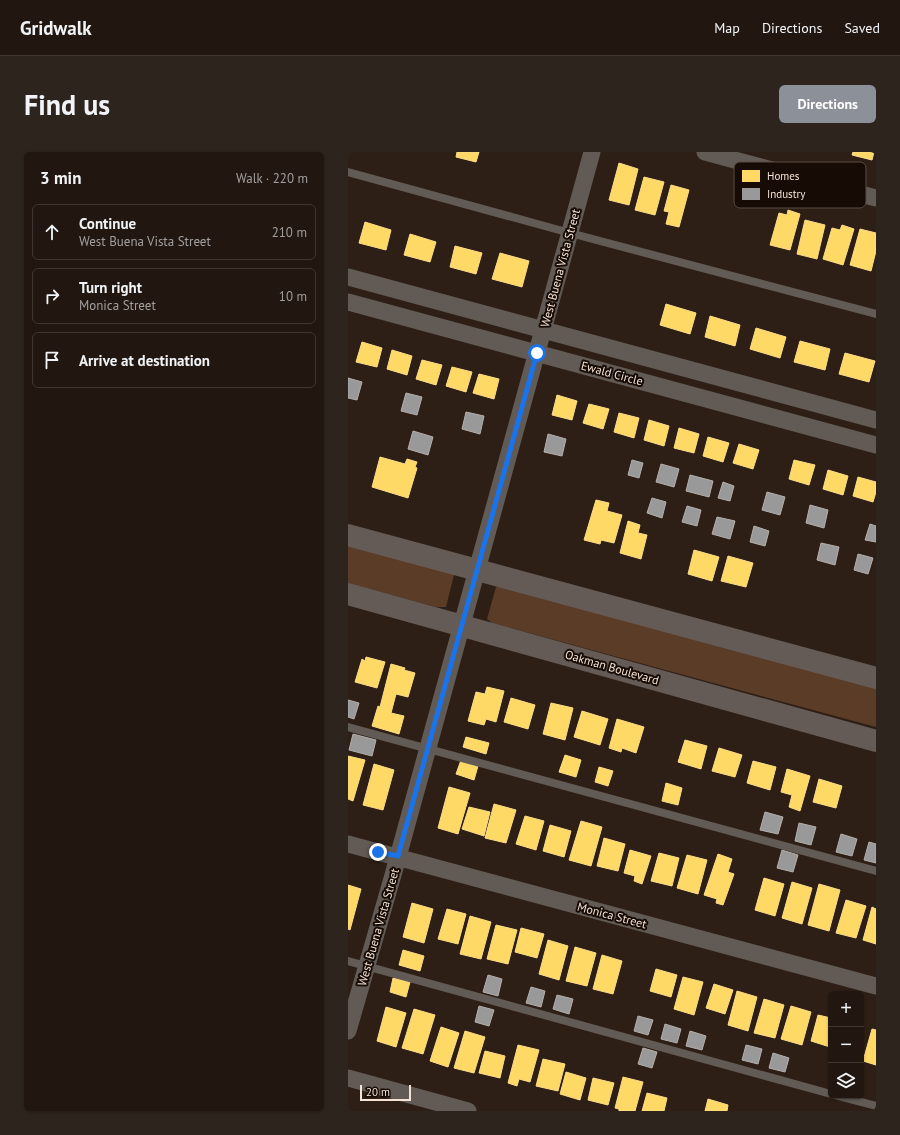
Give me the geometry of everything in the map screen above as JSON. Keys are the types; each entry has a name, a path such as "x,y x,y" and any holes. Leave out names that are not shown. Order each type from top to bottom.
{"street":[{"name":"West Buena Vista Street","path":"348,1032 428,749 592,152"},
{"path":"704,152 741,162"},
{"path":"866,195 876,198"},
{"name":"Ewald Circle","path":"348,277 876,420"},
{"name":"Ewald Circle","path":"348,302 876,445"},
{"path":"348,535 476,571 876,678"},
{"name":"Oakman Boulevard","path":"348,594 876,741"},
{"name":"Monica Street","path":"348,844 398,856 876,986"},
{"path":"348,1078 468,1111"}],"lane":[{"path":"348,172 570,233 876,314"},
{"path":"348,727 876,871"},
{"path":"348,961 828,1093"},
{"path":"849,1099 876,1106"}],"shaded area":[{"path":"348,544 451,573 454,575 446,607 436,607 348,583"},
{"path":"502,586 876,688 876,727 492,623 487,619 496,587"}],"building: Homes":[{"path":"457,152 479,152 476,162 456,157"},
{"path":"853,152 874,152 872,160 852,155"},
{"path":"619,163 638,169 629,205 609,200"},
{"path":"644,177 664,182 655,215 635,210"},
{"path":"671,185 689,190 679,227 666,224 669,212 664,211"},
{"path":"788,210 800,214 790,250 770,245 779,213 787,215"},
{"path":"805,220 825,225 817,259 797,254"},
{"path":"365,222 391,230 386,250 359,243"},
{"path":"842,225 854,229 843,265 823,259 832,228 840,230"},
{"path":"860,229 876,233 876,251 871,271 850,265"},
{"path":"410,234 436,242 430,262 404,255"},
{"path":"455,246 482,253 476,274 450,267"},
{"path":"500,253 529,261 522,287 492,279"},
{"path":"666,304 696,313 690,334 660,325"},
{"path":"710,316 740,325 735,346 705,337"},
{"path":"756,328 786,337 780,358 750,349"},
{"path":"800,341 830,349 825,370 794,362"},
{"path":"362,342 382,348 377,367 356,362"},
{"path":"392,350 412,356 407,375 387,369"},
{"path":"845,353 875,361 869,382 839,374"},
{"path":"422,360 442,365 436,385 416,379"},
{"path":"452,367 472,372 466,392 446,386"},
{"path":"479,374 499,379 494,399 473,393"},
{"path":"557,395 577,401 572,420 552,415"},
{"path":"589,404 609,409 603,429 583,423"},
{"path":"619,413 639,418 634,438 614,432"},
{"path":"649,420 669,426 664,446 644,440"},
{"path":"679,428 699,434 694,453 674,448"},
{"path":"708,437 729,443 723,462 703,456"},
{"path":"739,444 759,450 753,469 733,463"},
{"path":"380,457 405,464 407,459 417,462 415,467 417,468 408,498 372,487"},
{"path":"794,460 815,465 809,485 789,479"},
{"path":"828,470 848,476 843,495 823,489"},
{"path":"858,477 876,482 876,492 873,502 853,496"},
{"path":"596,500 609,503 607,511 622,515 614,543 601,540 600,544 584,540"},
{"path":"628,521 640,525 638,533 647,535 641,559 620,553"},
{"path":"694,550 719,557 712,581 688,574"},
{"path":"728,556 753,563 746,587 721,581"},
{"path":"366,657 385,662 377,688 355,682 362,659 365,661"},
{"path":"391,664 415,673 408,697 396,694 391,713 404,716 399,734 372,726 378,706 380,707"},
{"path":"487,687 504,691 496,722 486,719 484,725 468,721 476,692 485,694"},
{"path":"511,698 535,705 528,729 504,722"},
{"path":"551,703 573,708 565,740 543,734"},
{"path":"582,711 608,719 600,745 574,737"},
{"path":"617,719 644,727 636,753 622,748 621,752 609,748"},
{"path":"466,737 489,743 486,754 463,747"},
{"path":"685,740 707,746 701,769 678,762"},
{"path":"719,748 742,755 735,777 712,771"},
{"path":"565,755 581,760 576,777 559,772"},
{"path":"348,756 365,760 353,801 348,799"},
{"path":"461,760 478,766 474,780 456,774"},
{"path":"753,761 776,767 770,790 747,783"},
{"path":"374,764 394,770 383,810 363,805"},
{"path":"599,767 613,771 608,786 595,782"},
{"path":"787,769 810,776 800,811 789,807 792,795 781,792"},
{"path":"819,779 842,786 836,808 813,802"},
{"path":"666,783 682,788 678,805 662,801"},
{"path":"449,787 470,793 458,834 438,828"},
{"path":"494,804 516,810 506,843 485,838"},
{"path":"469,807 490,812 484,836 462,829"},
{"path":"525,816 544,821 536,850 516,844"},
{"path":"581,821 602,827 591,866 569,860"},
{"path":"550,825 571,831 564,857 543,851"},
{"path":"604,838 625,844 618,871 597,866"},
{"path":"630,850 651,856 642,884 634,881 635,876 624,873"},
{"path":"659,853 679,858 672,886 651,881"},
{"path":"718,854 732,859 728,872 734,874 723,905 716,903 717,899 704,895"},
{"path":"687,855 707,860 698,894 677,888"},
{"path":"764,878 784,884 775,916 755,910"},
{"path":"792,882 812,888 802,924 782,918"},
{"path":"819,884 840,890 829,931 808,925"},
{"path":"348,885 361,889 350,930 348,929"},
{"path":"846,900 866,906 856,938 836,933"},
{"path":"412,903 433,909 424,943 403,937"},
{"path":"872,907 876,909 876,944 863,940"},
{"path":"447,909 466,914 458,944 438,939"},
{"path":"470,916 491,922 481,959 460,954"},
{"path":"496,925 517,930 508,964 487,959"},
{"path":"521,928 544,934 537,958 515,952"},
{"path":"548,940 568,946 559,980 539,974"},
{"path":"575,947 596,953 587,986 566,981"},
{"path":"403,950 424,956 420,971 399,965"},
{"path":"602,955 622,961 613,994 593,989"},
{"path":"656,969 677,975 671,997 650,991"},
{"path":"683,977 703,982 694,1015 674,1009"},
{"path":"393,978 410,982 406,997 390,992"},
{"path":"714,984 733,990 725,1014 706,1008"},
{"path":"737,991 757,997 748,1031 728,1025"},
{"path":"764,999 784,1005 775,1038 754,1033"},
{"path":"791,1006 811,1012 802,1045 781,1039"},
{"path":"386,1007 406,1013 396,1047 377,1041"},
{"path":"414,1009 435,1015 423,1054 402,1048"},
{"path":"818,1015 828,1017 828,1046 811,1041"},
{"path":"441,1027 459,1033 448,1067 430,1061"},
{"path":"872,1029 876,1030 876,1065 864,1061"},
{"path":"465,1031 485,1037 474,1073 454,1068"},
{"path":"518,1045 539,1050 530,1082 519,1079 517,1086 508,1083"},
{"path":"485,1051 505,1056 500,1078 479,1073"},
{"path":"543,1059 565,1064 558,1091 536,1086"},
{"path":"566,1072 586,1078 580,1100 560,1094"},
{"path":"623,1077 643,1082 635,1111 619,1111 619,1109 615,1108"},
{"path":"593,1078 614,1083 608,1105 588,1100"},
{"path":"647,1093 667,1098 664,1111 642,1111"},
{"path":"708,1099 728,1105 727,1111 705,1111"}],"building: Industry":[{"path":"348,378 362,382 357,400 348,398"},
{"path":"406,393 422,397 417,415 401,411"},
{"path":"466,412 484,416 480,434 462,429"},
{"path":"413,431 433,437 428,455 408,449"},
{"path":"548,434 566,439 562,456 544,452"},
{"path":"632,460 643,463 639,478 628,475"},
{"path":"661,464 679,469 674,487 656,482"},
{"path":"690,475 713,481 709,497 686,491"},
{"path":"723,482 734,486 730,501 718,498"},
{"path":"767,492 785,497 780,515 762,510"},
{"path":"652,498 666,502 662,518 647,513"},
{"path":"810,505 828,510 824,528 806,523"},
{"path":"687,506 701,510 697,526 682,522"},
{"path":"717,517 735,521 730,539 712,534"},
{"path":"870,524 876,526 876,542 865,540"},
{"path":"754,526 769,531 765,546 750,542"},
{"path":"821,543 839,547 835,565 817,560"},
{"path":"858,554 873,558 868,574 854,570"},
{"path":"348,700 359,703 354,719 348,717"},
{"path":"353,734 376,740 372,756 349,750"},
{"path":"765,812 783,817 778,834 760,830"},
{"path":"799,823 816,827 811,845 795,841"},
{"path":"841,834 857,839 852,856 836,852"},
{"path":"869,842 876,844 876,863 864,860"},
{"path":"782,850 798,855 793,872 777,868"},
{"path":"488,975 502,979 498,996 483,992"},
{"path":"531,987 545,991 541,1007 526,1003"},
{"path":"557,995 573,999 569,1014 553,1009"},
{"path":"479,1006 494,1010 489,1026 475,1022"},
{"path":"638,1016 653,1020 648,1035 634,1031"},
{"path":"665,1024 681,1029 677,1043 661,1039"},
{"path":"690,1031 706,1036 702,1050 686,1046"},
{"path":"746,1045 762,1049 758,1064 742,1060"},
{"path":"643,1048 657,1052 652,1068 638,1064"},
{"path":"773,1053 789,1058 785,1072 769,1068"}],"route":[{"path":"378,852 398,856 537,353"}]}
